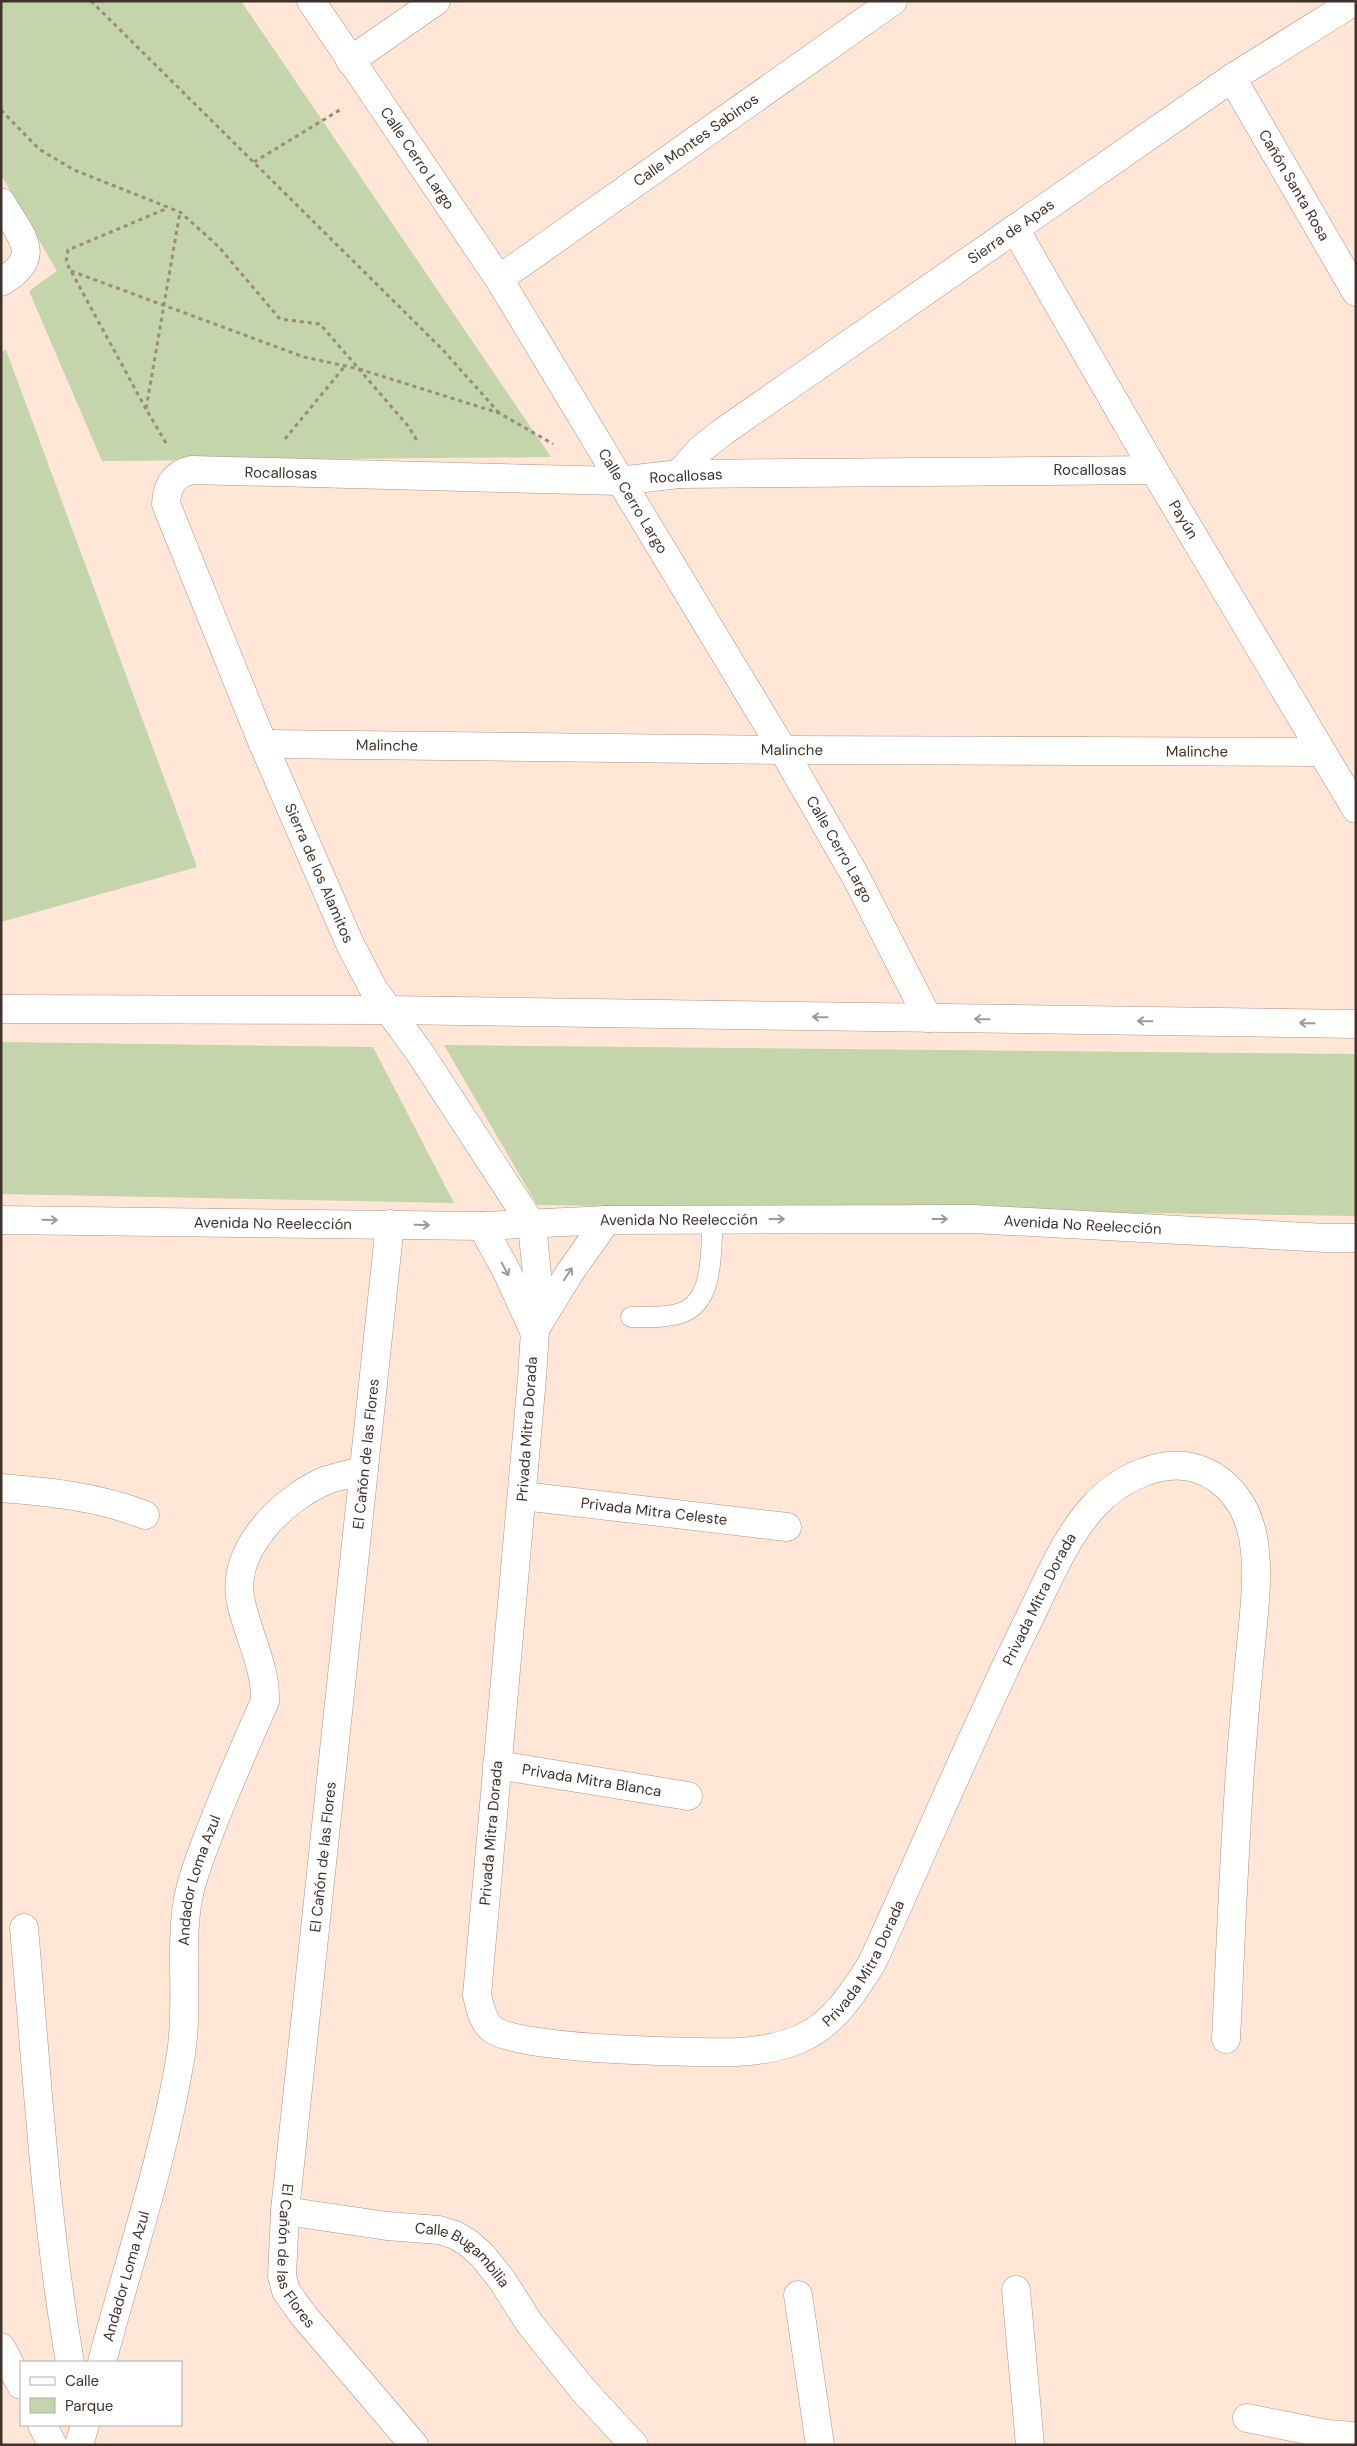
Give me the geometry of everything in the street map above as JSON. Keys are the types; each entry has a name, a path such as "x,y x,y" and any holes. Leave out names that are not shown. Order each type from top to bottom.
{"street":[{"name":"Calle Cerro Largo","path":"311,1 499,279 619,481 783,750 856,877 928,1018"},
{"path":"350,61 436,1"},
{"name":"Calle Montes Sabinos","path":"499,279 893,1"},
{"name":"Sierra de Apas","path":"679,474 700,450 724,431 1232,78 1355,1"},
{"name":"Cañón Santa Rosa","path":"1232,78 1356,292"},
{"path":"1,202 26,246 25,264 19,271 1,282"},
{"name":"Payún","path":"1015,229 1154,470 1356,809"},
{"name":"Rocallosas","path":"175,482 192,470 619,481 679,474 1154,470"},
{"name":"Sierra de los Alamitos","path":"175,482 166,504 169,514 263,744 350,944 374,990 420,1053 532,1225"},
{"name":"Malinche","path":"263,744 783,750 1322,752"},
{"path":"1,1009 388,1010 1356,1024"},
{"name":"Avenida No Reelección","path":"1,1220 482,1226 607,1220 973,1219 1356,1238"},
{"path":"534,1331 570,1272 607,1220"},
{"name":"El Cañón de las Flores","path":"390,1224 285,2211 282,2276 286,2291 304,2316 414,2445"},
{"name":"Privada Mitra Dorada","path":"532,1225 538,1284 532,1378 523,1496 477,1995 484,2019 492,2030 508,2036 553,2044 676,2052 738,2052 773,2047 800,2039 823,2026 847,2002 872,1963 1008,1661 1057,1562 1080,1524 1094,1504 1117,1487 1144,1472 1166,1466 1188,1466 1205,1472 1225,1484 1235,1494 1246,1511 1256,1561 1242,1749 1226,2039"},
{"path":"482,1226 508,1272 534,1331"},
{"name":"Andador Loma Azul","path":"102,2361 150,2187 179,2062 185,2014 185,1935 188,1899 214,1820 265,1701 265,1682 240,1600 240,1579 243,1561 253,1541 268,1524 308,1490 327,1480 364,1470"},
{"path":"1,1488 54,1492 99,1500 145,1515"},
{"name":"Privada Mitra Celeste","path":"523,1496 787,1527"},
{"name":"Privada Mitra Blanca","path":"497,1765 688,1796"},
{"path":"24,1928 63,2324 70,2361"},
{"name":"Calle Bugambilia","path":"285,2211 387,2226 439,2230 461,2238 482,2255 502,2280 530,2324 584,2391 634,2445"},
{"path":"1016,2290 1030,2445"},
{"path":"798,2294 820,2445"},
{"path":"1,2347 20,2383"},
{"path":"1247,2418 1327,2434 1356,2436"},
{"path":"42,2426 52,2445"}],"lane":[{"path":"631,1317 681,1313 699,1301 708,1276 713,1219"}],"path":[{"path":"91,1 443,350 499,413"},
{"path":"254,162 371,91"},
{"path":"1,110 39,150 74,170 180,212 218,246 280,319 320,324 408,426 438,477"},
{"path":"169,207 68,250 66,262 146,409 175,482"},
{"path":"146,409 180,212"},
{"path":"71,271 304,357 360,369 499,413 559,447"},
{"path":"266,472 284,439 345,366"}],"green space":[{"path":"1,1 241,1 551,457 102,461 29,291 57,271 1,175"},
{"path":"6,350 197,867 1,922 1,352"},
{"path":"1,1042 373,1047 454,1203 1,1194"},
{"path":"444,1045 1356,1054 1356,1216 537,1205"}]}
